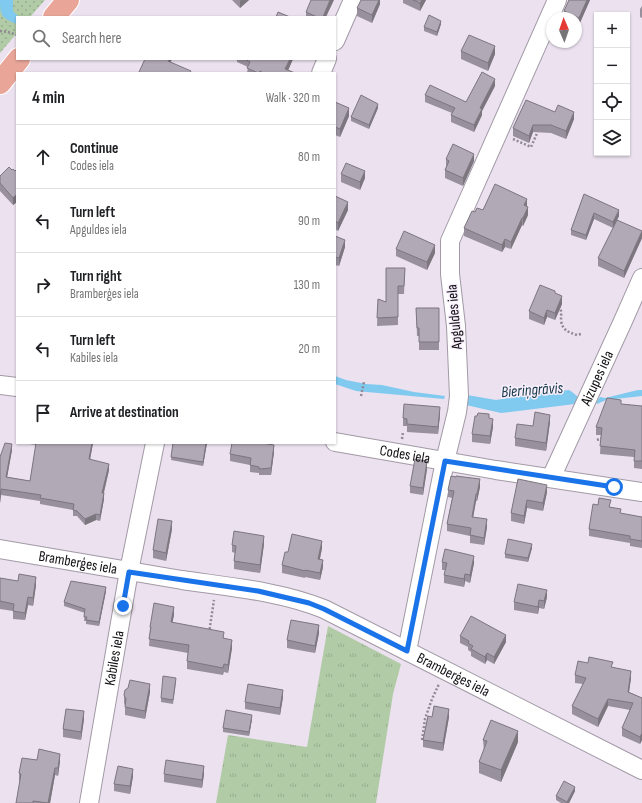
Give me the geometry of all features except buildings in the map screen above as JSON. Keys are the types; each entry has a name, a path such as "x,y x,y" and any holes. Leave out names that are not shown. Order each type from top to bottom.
{"main road":[{"path":"55,16 68,0"},
{"path":"0,82 18,60"}],"street":[{"path":"336,39 353,0"},
{"name":"Apguldes iela","path":"407,651 445,461 457,412 456,326 450,274 450,241 557,0"},
{"path":"321,72 327,60"},
{"name":"Aizupes iela","path":"551,478 642,278"},
{"path":"0,385 16,387"},
{"name":"Codes iela","path":"336,442 642,492"},
{"name":"Kabiles iela","path":"89,803 129,572 155,444"},
{"name":"Bramberģes iela","path":"0,548 129,572 277,595 309,603 324,609 642,770"}],"path":[{"path":"0,31 16,35"},
{"path":"498,132 531,147 538,131"},
{"path":"557,300 562,311 561,320 563,328 577,335 581,334"},
{"path":"361,396 364,382"},
{"path":"597,440 602,438 602,435"},
{"path":"208,637 216,585"},
{"path":"422,740 425,719 432,699 446,671"}],"green space":[{"path":"0,0 45,0 31,16 16,16 16,34 0,53"},
{"path":"328,626 401,664 393,694 376,803 216,803 228,735 307,747"}],"water":[{"path":"0,0 13,0 13,11 18,16 16,16 16,24 5,18 1,13"},
{"path":"336,376 366,384 382,385 414,392 445,396 444,399 356,391 336,384"},
{"path":"569,390 578,397 575,404 501,413 466,405 467,395 496,400"},
{"path":"642,390 642,396 606,400 597,404 596,402 600,397 605,398"}],"route":[{"path":"123,606 129,572 258,591 309,603 324,609 407,651 445,461 614,487"}],"water label":[{"name":"Bieriņgrāvis","path":"532,389"}]}
